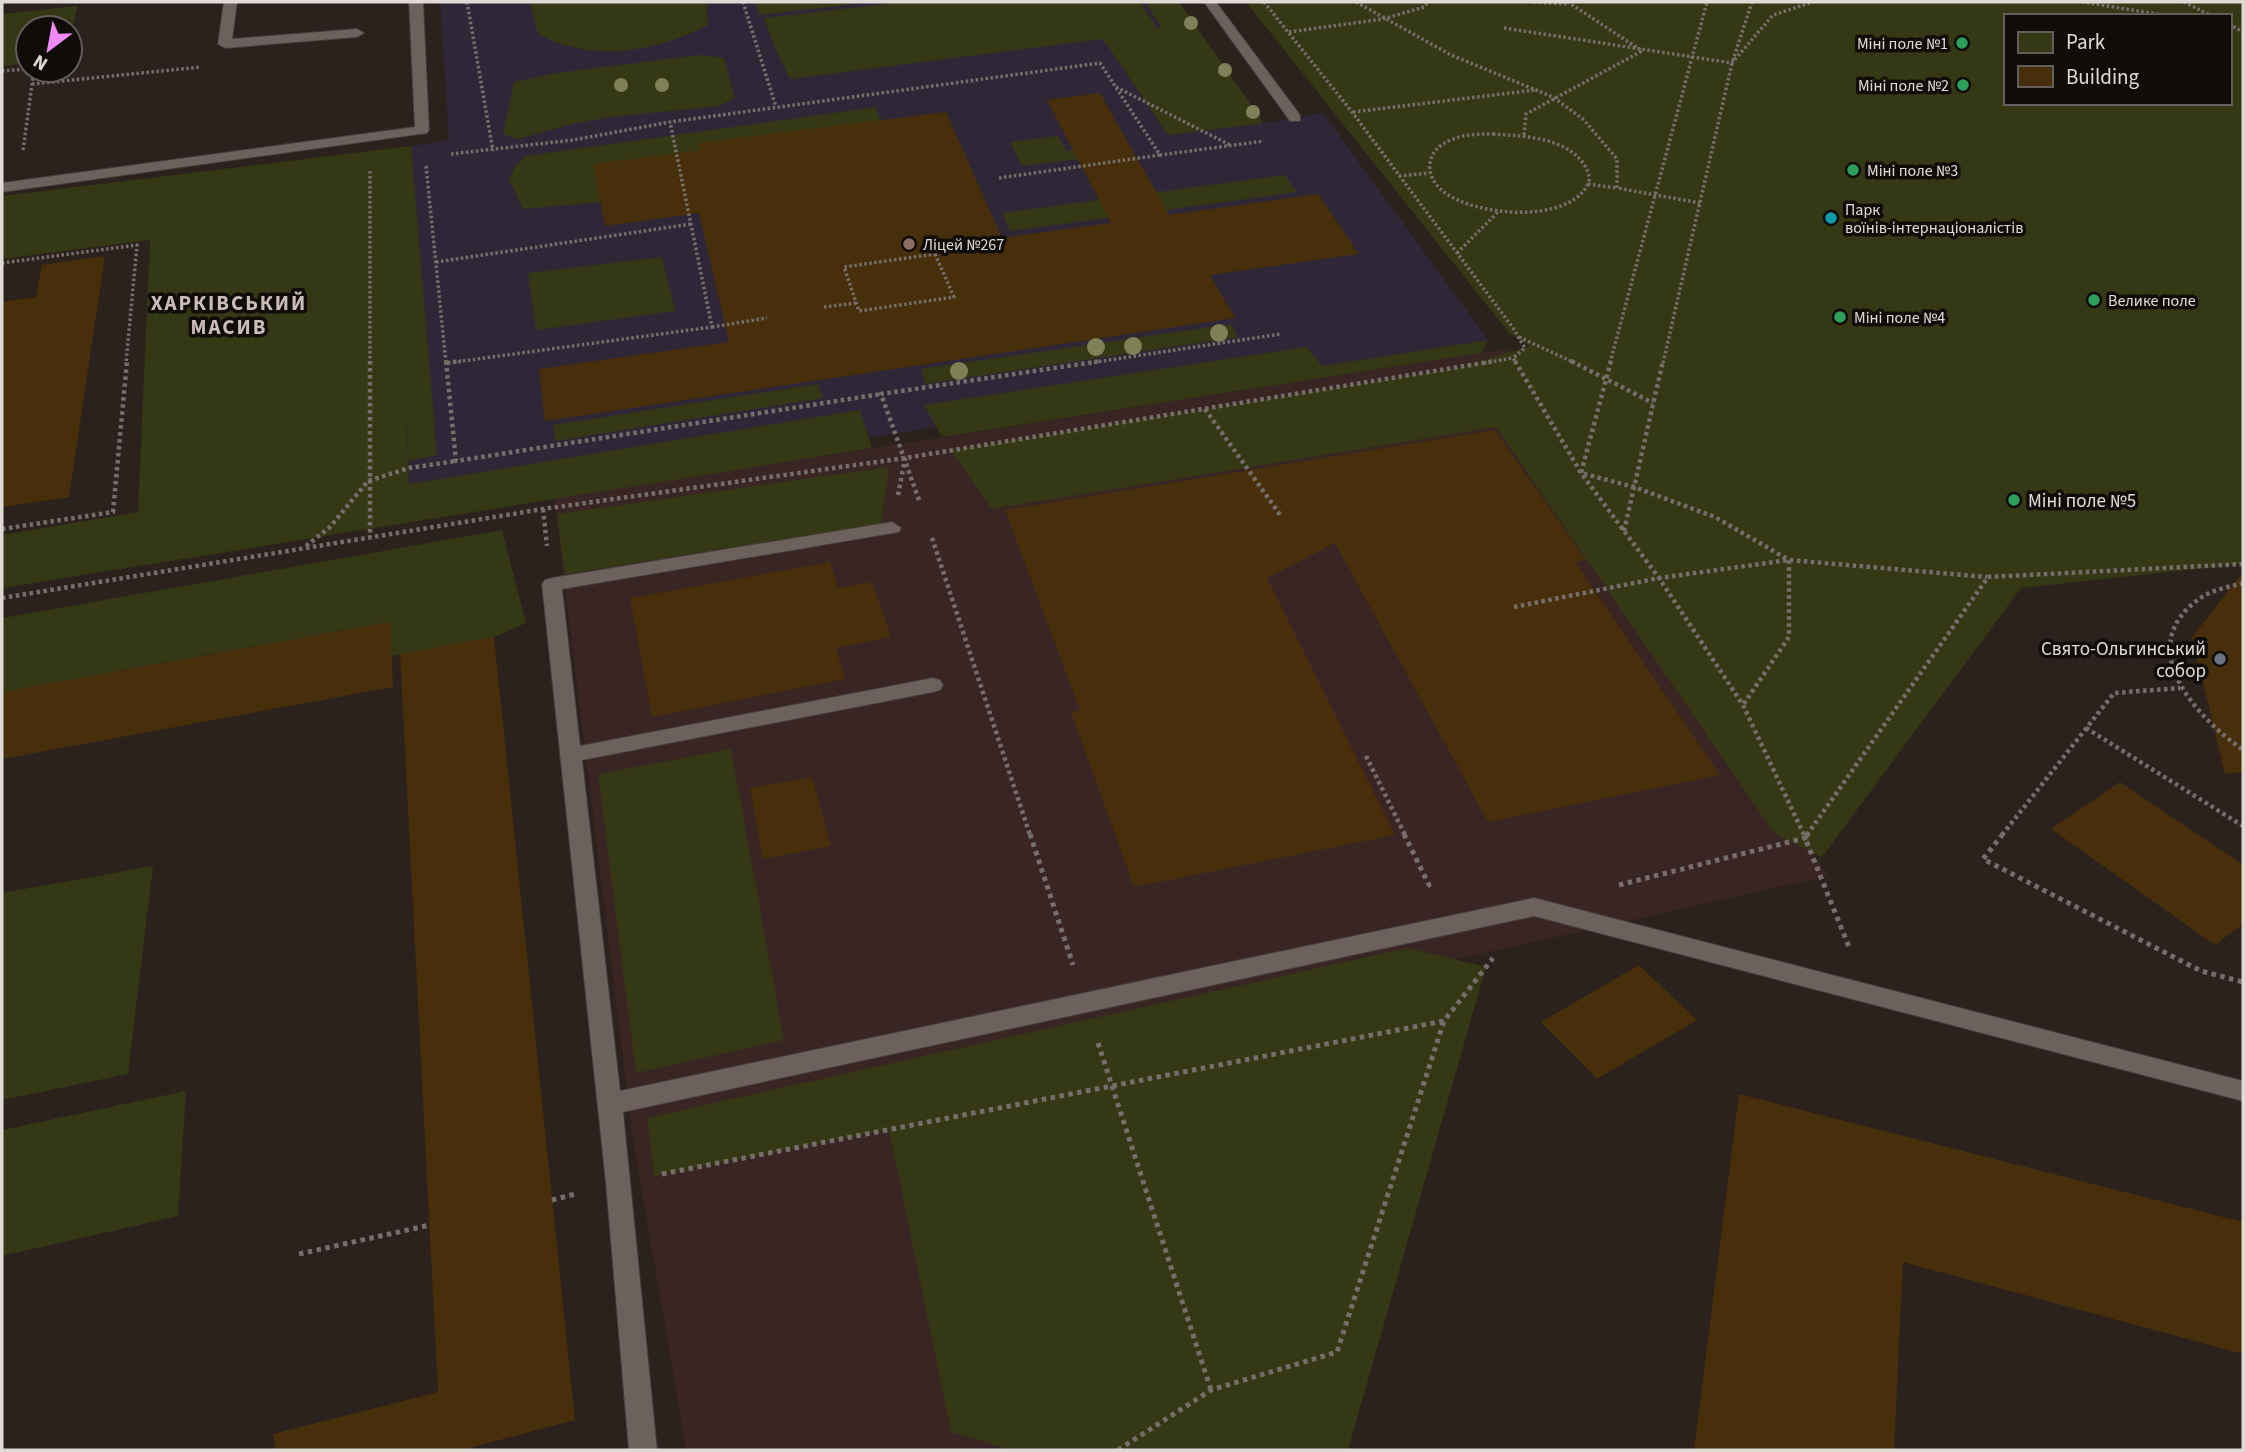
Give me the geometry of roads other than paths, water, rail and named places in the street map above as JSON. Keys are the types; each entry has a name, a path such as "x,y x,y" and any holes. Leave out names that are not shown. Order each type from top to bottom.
{"lane":[{"path":"230,2 225,44 357,33"},
{"path":"2,188 422,130 416,2"},
{"path":"1210,2 1295,118"},
{"path":"643,1450 620,1183 552,584 892,528"},
{"path":"570,755 933,685"},
{"path":"609,1104 1534,907 2243,1091"}],"place":[{"name":"Міні поле №1","path":"1962,43"},
{"name":"Міні поле №2","path":"1963,85"},
{"name":"Міні поле №3","path":"1853,170"},
{"name":"Парк воїнів-інтернаціоналістів","path":"1831,218"},
{"name":"Ліцей №267","path":"909,244"},
{"name":"Велике поле","path":"2094,300"},
{"name":"Міні поле №4","path":"1840,317"},
{"name":"Міні поле №5","path":"2014,500"},
{"name":"Свято-Ольгинський собор","path":"2220,659"}],"district":[{"name":"ХАРКІВСЬКИЙ МАСИВ","path":"229,315"}]}
